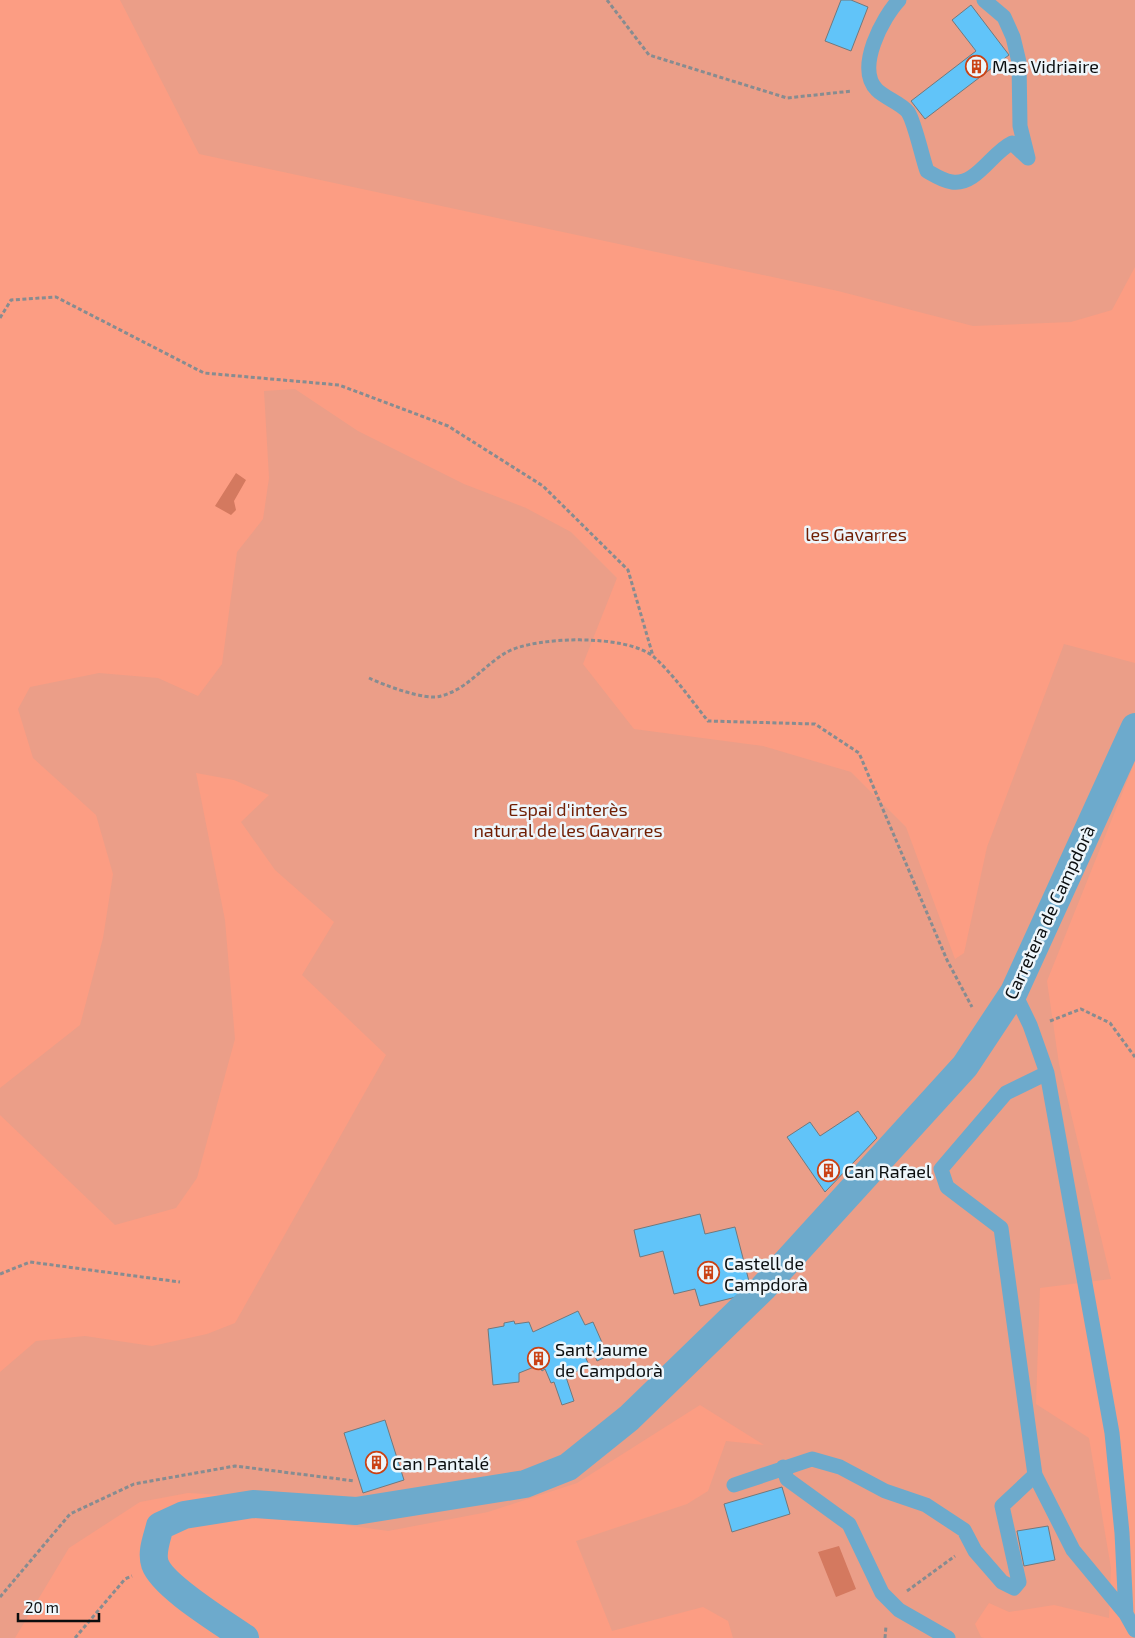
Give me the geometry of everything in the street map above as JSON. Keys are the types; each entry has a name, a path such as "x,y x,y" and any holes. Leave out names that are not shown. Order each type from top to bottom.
{"street":[{"name":"Carretera de Campdorà","path":"155,1565 154,1550 160,1526 184,1515 253,1504 356,1511 525,1484 568,1467 629,1418 763,1288 964,1066 1014,992 1135,727"},
{"path":"155,1565 173,1588 245,1638"}],"lane":[{"path":"900,0 887,12 871,52 868,69 875,89 908,112 926,171 950,182 961,182 982,171 1000,148 1012,143 1028,158 1020,126 1019,62 1014,37 1004,17 984,0"},
{"path":"1014,992 1030,1025 1047,1073 1112,1433 1122,1533 1126,1614"},
{"path":"1047,1073 1006,1093 941,1169 947,1187 1001,1228 1035,1475 1073,1550 1126,1614 1135,1630"},
{"path":"734,1485 812,1458 840,1467 885,1491 926,1505 964,1530 972,1544 1002,1582 1014,1588 1019,1582 1018,1570 1002,1506 1035,1475"},
{"path":"783,1467 787,1479 849,1524 882,1593 899,1610 948,1638"}],"path":[{"path":"607,0 649,55 788,98 875,89"},
{"path":"0,318 11,300 56,297 204,373 338,385 448,426 543,486 628,570 653,656 708,721 815,724 860,753 947,960 986,1034"},
{"path":"369,678 385,686 410,693 440,697 464,685 508,652 526,647 574,638 628,645 653,656"},
{"path":"1030,1025 1052,1021 1081,1009 1110,1023 1135,1056"},
{"path":"0,1274 30,1262 180,1282"},
{"path":"891,1602 972,1544"},
{"path":"75,1638 125,1579 155,1565"}],"green space":[{"name":"Espai d'interès natural de les Gavarres","path":"0,0 1135,0 1135,1638 0,1638"},
{"name":"les Gavarres","path":"0,0 120,0 199,154 838,291 973,326 1071,322 1112,310 1135,267 1135,663 1064,644 987,847 964,953 955,959 906,827 851,772 763,746 634,729 583,664 617,578 571,532 526,508 464,484 358,431 295,389 264,391 269,478 263,519 237,552 222,664 198,696 158,678 99,673 30,687 18,709 33,758 96,815 113,874 103,938 80,1025 0,1088"},
{"path":"1135,755 1135,1638 984,1638 981,1637 975,1624 989,1603 1009,1612 1054,1605 1109,1618 1111,1568 1089,1438 1036,1404 1040,1288 1111,1279 1059,1064 1047,981 1134,764"},
{"path":"196,773 234,780 269,795 241,822 275,870 334,922 302,975 386,1055 235,1323 207,1334 152,1346 85,1336 36,1341 0,1372 0,1115 115,1225 176,1208 197,1178 235,1039 225,920"},
{"path":"700,1405 764,1445 726,1441 708,1491 687,1504 576,1541 612,1631 703,1607 728,1621 733,1638 15,1638 69,1548 140,1502 188,1493 336,1501 346,1525 388,1531 488,1512 577,1483"}],"shaded area":[{"path":"236,473 246,480 234,501 236,510 231,515 215,506"},
{"path":"839,1546 856,1589 836,1597 818,1552"}],"building":[{"path":"841,0 851,0 868,7 851,51 825,41"},
{"name":"Mas Vidriaire","path":"971,5 1009,55 925,119 911,101 976,51 952,20"},
{"name":"Can Rafael","path":"858,1111 877,1138 825,1192 787,1137 810,1122 820,1136"},
{"name":"Castell de Campdorà","path":"700,1214 705,1234 735,1227 752,1293 700,1306 695,1289 674,1294 663,1251 640,1257 634,1230"},
{"name":"Sant Jaume de Campdorà","path":"578,1311 585,1325 593,1322 608,1356 597,1361 592,1348 583,1352 589,1365 566,1377 574,1401 562,1405 554,1382 551,1383 545,1369 542,1371 539,1365 519,1373 519,1382 493,1385 488,1329 504,1326 504,1323 514,1321 515,1324 529,1322 533,1332"},
{"name":"Can Pantalé","path":"385,1420 404,1480 363,1493 344,1433"},
{"path":"782,1487 790,1514 732,1532 724,1504"},
{"path":"1048,1526 1055,1560 1024,1566 1017,1531"}],"place":[{"name":"Mas Vidriaire","path":"976,66"},
{"name":"Can Rafael","path":"828,1171"},
{"name":"Castell de Campdorà","path":"708,1273"},
{"name":"Sant Jaume de Campdorà","path":"539,1359"},
{"name":"Can Pantalé","path":"376,1463"}]}
